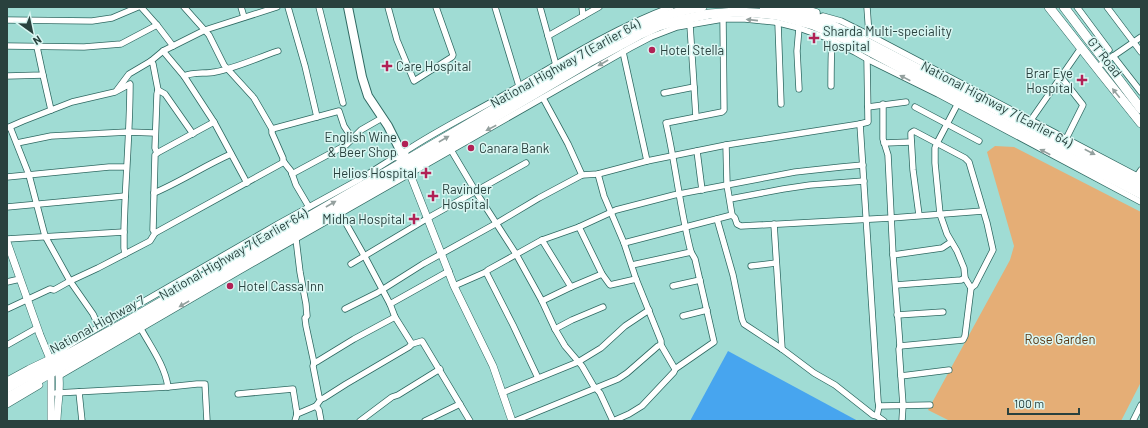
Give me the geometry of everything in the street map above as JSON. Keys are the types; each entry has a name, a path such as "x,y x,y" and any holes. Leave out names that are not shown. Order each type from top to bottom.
{"main road":[{"path":"348,7 362,77 368,96 388,126 408,168"},
{"name":"National Highway 7","path":"7,388 53,369 128,321 408,168 588,53 633,28 669,14 702,7"},
{"path":"764,7 783,9 817,19"},
{"name":"GT Road","path":"1049,7 1141,123"},
{"name":"GT Road","path":"1064,7 1109,59 1141,109"},
{"name":"National Highway 7 (Earlier 64)","path":"53,369 339,211 408,168 639,35 666,24 709,14 736,12 776,15 813,25 854,43 1141,194"},
{"name":"National Highway 7 (Earlier 64)","path":"817,19 862,39 1141,185"},
{"path":"7,398 53,369"}],"street":[{"path":"7,20 92,21 112,18 140,7 157,25 173,46"},
{"path":"184,7 209,35 224,65 254,98 272,129 272,133 284,162 309,207"},
{"path":"241,7 244,17"},
{"path":"115,92 129,74 151,61 163,51 205,30 276,7"},
{"path":"288,7 305,66 317,117"},
{"path":"319,7 343,102"},
{"path":"388,7 397,40 414,81 453,55 436,7"},
{"path":"495,7 519,86"},
{"path":"540,7 556,65"},
{"path":"582,7 582,16"},
{"path":"548,36 600,7"},
{"path":"512,421 493,366 454,286 408,168 406,151 607,35 646,16 671,7"},
{"path":"799,7 817,12 817,19 823,16 841,21 1139,177 1141,170"},
{"path":"867,7 869,35"},
{"path":"1077,7 1109,50"},
{"path":"1107,7 1141,52"},
{"path":"408,168 451,150 623,52 664,32 677,27 722,19 745,19 778,23 799,28 832,40 957,104 1141,202"},
{"path":"451,150 516,254 565,346 600,393 613,421 629,414 642,406 674,372 675,369 714,342 695,259 691,252 685,228 666,123 722,112 724,110 722,19"},
{"path":"778,23 781,104"},
{"path":"7,46 84,47 121,44 157,25"},
{"path":"690,25 696,116"},
{"path":"799,28 797,51 799,89"},
{"path":"1096,68 1141,37"},
{"path":"831,86 832,40"},
{"path":"37,47 51,110"},
{"path":"1031,120 1081,48"},
{"path":"184,76 188,74 214,72 278,50"},
{"path":"163,51 184,76 214,122 247,183"},
{"path":"623,52 647,161"},
{"path":"345,309 582,174 598,174 647,161 726,145 868,122 867,59"},
{"path":"1109,59 1141,92"},
{"path":"151,61 153,64 158,90 155,148 157,153"},
{"path":"7,76 44,75"},
{"path":"1062,77 1083,105 1066,139"},
{"path":"99,327 93,314 70,281 45,236 29,175 17,143 9,127 23,120 72,102 115,92 130,84 125,196 125,254"},
{"path":"664,93 694,87"},
{"path":"158,90 165,94 193,134"},
{"path":"543,98 568,144 582,174"},
{"path":"868,107 906,102"},
{"path":"883,104 883,139 888,155 893,254 900,346 902,421"},
{"path":"900,346 963,340 965,336 971,288 965,278 964,268 957,251 947,234 940,214 935,163 935,148 957,104"},
{"path":"915,107 979,141"},
{"path":"272,129 339,112 344,126 352,138"},
{"path":"292,174 346,145 361,130 382,118"},
{"path":"155,233 153,230 155,155 214,122"},
{"path":"860,124 879,406 877,416"},
{"path":"17,143 51,136 156,132"},
{"path":"919,215 913,170 911,132 937,143 970,162 993,250 975,285 971,288"},
{"path":"884,143 911,142"},
{"path":"726,145 727,184 732,216 741,226 891,218 983,211"},
{"path":"697,151 702,190"},
{"path":"154,193 173,185 215,161 231,154"},
{"path":"7,404 38,385 53,369 68,346 99,327 395,157 408,168"},
{"path":"7,309 50,289 54,290 150,241 155,233 284,162"},
{"path":"352,264 428,218 526,163"},
{"path":"454,286 486,272 542,240 631,206 727,184 795,172 863,165"},
{"path":"7,178 109,167 126,167"},
{"path":"598,174 604,196 624,242 636,279 661,344 675,369"},
{"path":"730,199 810,185 864,181"},
{"path":"7,207 125,196"},
{"path":"7,381 29,368 53,369 141,329 296,239 339,211 390,304 395,317 412,344"},
{"path":"624,242 732,216"},
{"path":"717,219 733,276 744,324 782,349 814,373 835,385 873,415 884,421"},
{"path":"774,224 782,349"},
{"path":"579,227 602,274 610,285 636,279"},
{"path":"7,239 124,232"},
{"path":"296,239 308,316 305,318 306,326 314,363 319,397 321,399"},
{"path":"542,240 571,287"},
{"path":"7,242 10,257 20,279 53,369 58,393 57,421"},
{"path":"893,254 898,255 942,248 951,242"},
{"path":"632,265 691,252"},
{"path":"751,266 776,263"},
{"path":"390,304 449,271"},
{"path":"486,272 538,378"},
{"path":"542,301 602,274"},
{"path":"896,285 961,280 965,278"},
{"path":"7,282 20,279"},
{"path":"673,286 700,280"},
{"path":"555,329 603,307"},
{"path":"502,393 578,362 601,348 625,326 649,310"},
{"path":"683,316 707,310"},
{"path":"897,315 943,312"},
{"path":"314,363 395,317"},
{"path":"7,345 37,328"},
{"path":"141,329 164,369 168,387"},
{"path":"297,414 316,406 321,399 412,344 422,341 470,421"},
{"path":"515,421 618,379 627,374 661,344"},
{"path":"51,421 50,394 53,369"},
{"path":"360,421 392,397 398,395 440,369"},
{"path":"901,376 949,370"},
{"path":"50,394 205,384 207,421"},
{"path":"238,394 293,389 297,414 295,421"},
{"path":"79,392 82,421"},
{"path":"426,421 460,404"},
{"path":"879,406 930,404"},
{"path":"1133,421 1141,405"},
{"path":"316,406 319,410 321,421"}],"green space":[{"name":"Rose Garden","path":"995,146 1014,147 1141,212 1141,382 1121,421 950,421 928,410 1010,260 1014,246 987,152"}],"water":[{"path":"728,351 858,421 690,421"}],"place":[{"name":"Sharda Multi-speciality Hospital","path":"814,38"},
{"name":"Hotel Stella","path":"652,50"},
{"name":"Care Hospital","path":"387,66"},
{"name":"Brar Eye Hospital","path":"1082,80"},
{"name":"English Wine & Beer Shop","path":"405,144"},
{"name":"Canara Bank","path":"471,148"},
{"name":"Helios Hospital","path":"426,173"},
{"name":"Ravinder Hospital","path":"433,196"},
{"name":"Midha Hospital","path":"414,219"},
{"name":"Hotel Cassa Inn","path":"230,286"}]}
